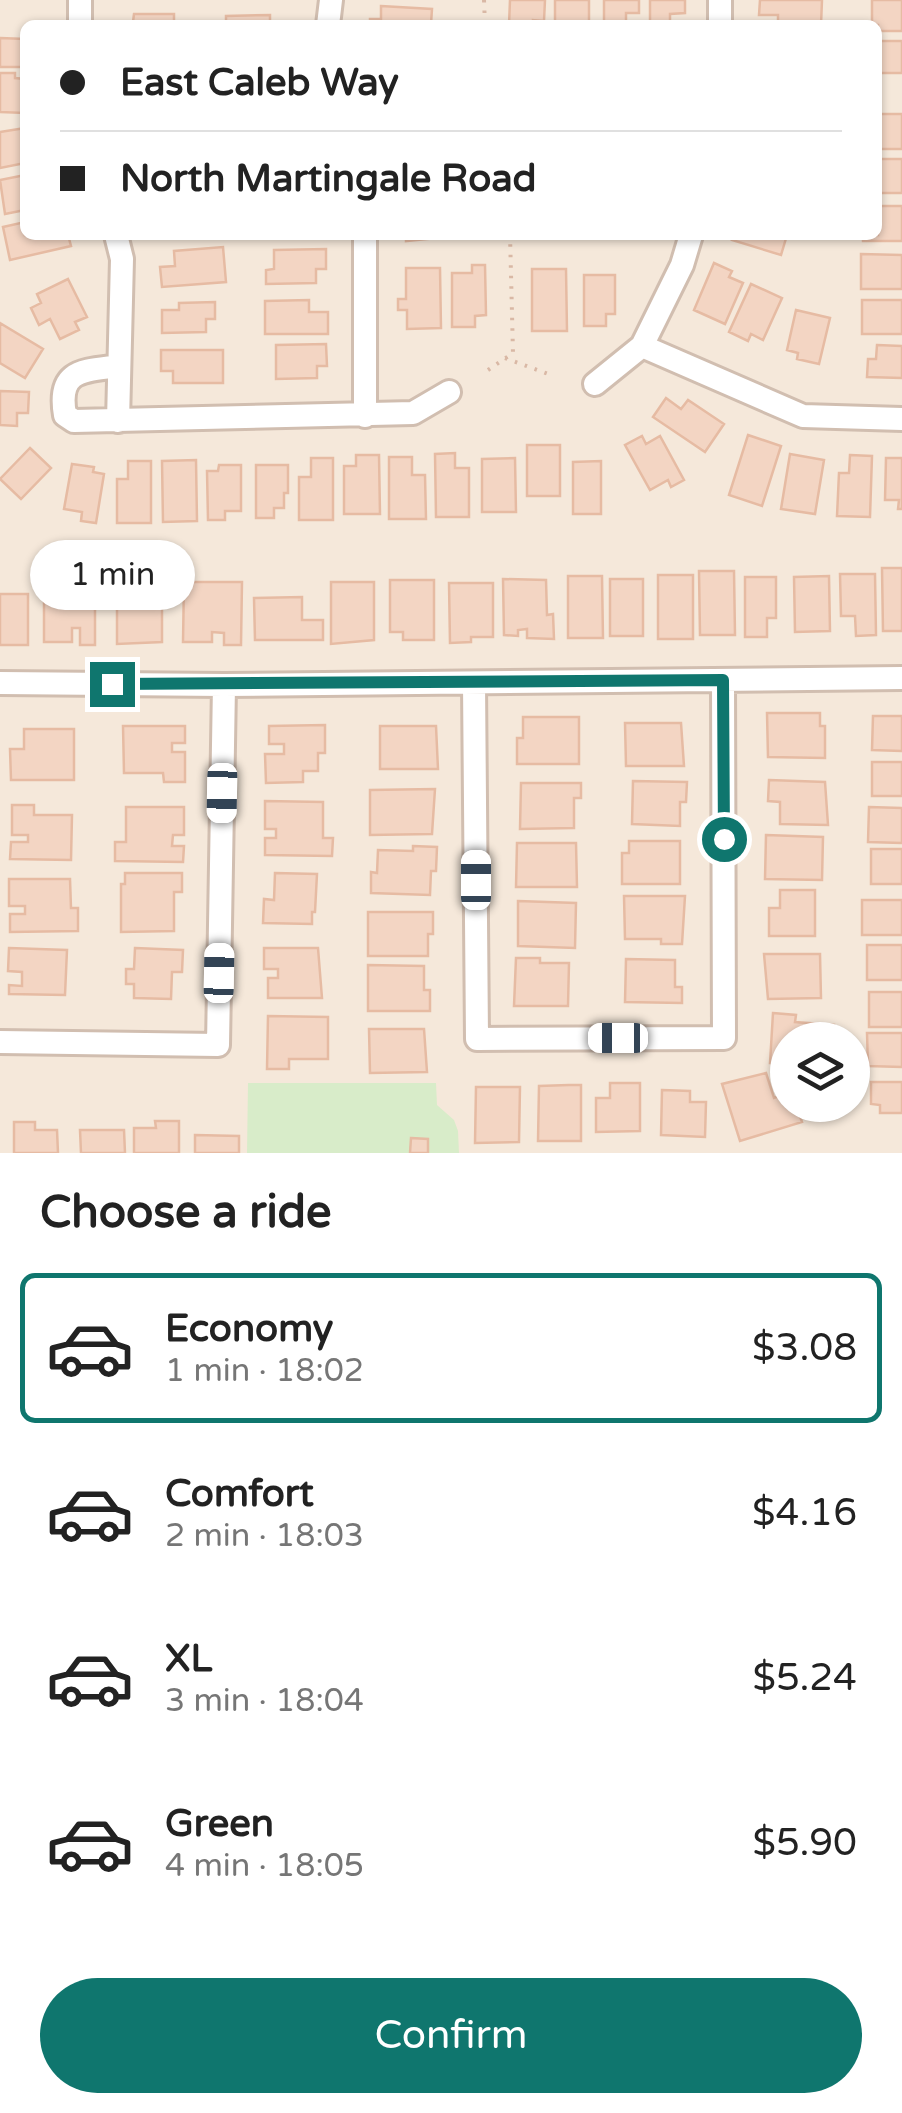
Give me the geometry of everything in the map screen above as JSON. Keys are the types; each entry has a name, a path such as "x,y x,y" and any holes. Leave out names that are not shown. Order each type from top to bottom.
{"street":[{"path":"117,240 122,259 118,421"},
{"path":"365,240 365,416"},
{"path":"596,384 642,346 682,265 690,240"},
{"path":"642,346 803,416 902,419"},
{"path":"119,366 81,371 66,381 62,396 65,415 74,422 365,416 413,413 450,392"},
{"path":"0,684 902,678"},
{"path":"474,682 477,1038 724,1038 723,680"},
{"path":"0,1042 218,1046 224,685"}],"path":[{"path":"488,370 513,352 510,240"},
{"path":"506,358 552,375"}],"shaded area":[{"path":"0,0 902,0 902,1153 0,1153"}],"green space":[{"path":"248,1083 436,1083 437,1105 454,1120 458,1131 459,1153 247,1153"}],"building":[{"path":"510,0 545,0 544,20 509,20"},
{"path":"555,0 589,0 589,20 555,20"},
{"path":"604,0 639,0 639,13 626,13 626,20 604,20"},
{"path":"650,0 685,0 685,13 670,14 670,20 650,20"},
{"path":"760,0 822,0 821,20 778,20 778,15 759,15"},
{"path":"872,0 902,0 902,31 882,31 882,20 872,20"},
{"path":"381,6 432,9 431,20 370,20 381,19"},
{"path":"134,14 174,14 174,20 133,20"},
{"path":"270,15 270,20 226,20 226,16"},
{"path":"0,38 20,39 20,67 0,67"},
{"path":"882,41 902,41 902,73 882,73"},
{"path":"0,73 15,73 15,78 20,78 20,113 0,112"},
{"path":"882,114 902,114 902,149 882,149"},
{"path":"20,129 20,164 0,168 0,132"},
{"path":"882,159 902,159 902,193 882,193"},
{"path":"20,176 20,211 5,214 0,180"},
{"path":"882,206 902,206 902,241 863,241 882,240"},
{"path":"20,223 20,240 69,240 71,246 10,260 3,227"},
{"path":"732,240 786,240 781,255"},
{"path":"223,247 226,282 162,287 160,267 175,266 174,251"},
{"path":"326,249 326,269 316,269 316,283 266,284 266,270 274,269 274,250"},
{"path":"861,254 902,255 902,289 861,289"},
{"path":"714,263 732,271 729,277 743,283 725,324 694,310"},
{"path":"472,265 485,265 486,315 475,316 475,327 452,327 452,273 472,273"},
{"path":"406,268 440,268 441,328 407,329 407,310 398,310 398,299 406,299"},
{"path":"532,269 566,269 567,331 532,331"},
{"path":"584,275 615,275 615,314 606,314 606,326 584,326"},
{"path":"68,279 87,317 75,322 79,330 60,339 50,319 39,325 31,308 41,303 37,294"},
{"path":"751,284 782,298 763,340 751,334 748,341 729,332"},
{"path":"309,300 309,312 328,312 328,334 265,334 265,301"},
{"path":"862,300 902,300 902,334 862,334"},
{"path":"215,302 215,319 206,319 206,332 162,333 162,310 179,310 179,303"},
{"path":"796,310 830,318 819,364 797,359 798,353 787,350"},
{"path":"0,323 43,349 25,378 0,363"},
{"path":"326,344 327,366 317,366 317,378 276,379 276,345"},
{"path":"877,345 902,346 902,378 867,377 868,359 876,359"},
{"path":"161,350 223,350 223,383 173,383 173,371 161,371"},
{"path":"0,391 29,392 28,413 17,413 17,426 0,425"},
{"path":"666,398 681,409 688,400 724,424 705,452 653,417"},
{"path":"748,435 781,446 762,506 729,495"},
{"path":"642,436 646,444 660,436 684,480 671,487 668,480 650,490 625,445"},
{"path":"527,445 560,445 560,496 527,496"},
{"path":"30,448 51,468 21,499 0,479"},
{"path":"455,453 455,468 469,468 469,517 436,517 435,454"},
{"path":"790,454 824,460 815,514 781,509"},
{"path":"356,455 379,455 380,514 344,514 344,466 356,466"},
{"path":"850,455 872,456 870,517 837,516 839,473 849,473"},
{"path":"389,457 412,457 412,475 425,475 426,519 389,519"},
{"path":"311,458 333,458 333,520 299,520 299,477 311,477"},
{"path":"515,458 516,512 482,512 482,459"},
{"path":"886,458 902,458 902,509 898,509 899,500 885,500"},
{"path":"196,460 197,521 163,522 162,461"},
{"path":"128,461 151,461 151,523 117,523 117,479 128,479"},
{"path":"601,461 601,514 573,514 573,462"},
{"path":"72,464 94,467 93,472 104,474 96,523 81,521 82,512 64,509"},
{"path":"219,465 241,465 241,511 225,511 225,520 208,520 207,471 218,471"},
{"path":"256,465 288,465 288,493 284,493 284,508 274,508 274,518 256,518"},
{"path":"882,568 902,568 902,631 883,631"},
{"path":"699,571 734,571 735,635 700,635"},
{"path":"840,574 875,574 876,635 856,636 855,616 841,616"},
{"path":"658,575 693,575 693,639 658,639"},
{"path":"568,576 602,576 603,638 568,638"},
{"path":"829,576 830,631 795,632 794,577"},
{"path":"745,577 776,577 776,618 767,618 767,637 745,637"},
{"path":"503,579 546,580 547,615 553,614 554,639 527,638 527,629 518,630 518,636 504,635"},
{"path":"610,579 643,579 643,636 610,636"},
{"path":"390,580 434,580 434,640 403,640 403,632 390,632"},
{"path":"184,582 242,582 241,645 224,645 224,633 212,632 212,642 183,642"},
{"path":"331,582 374,582 374,640 331,644"},
{"path":"449,583 493,583 493,637 471,637 471,642 450,643"},
{"path":"44,584 95,584 95,645 80,645 80,628 72,628 72,642 44,642"},
{"path":"117,586 162,586 162,642 117,644"},
{"path":"0,594 28,594 28,645 0,645"},
{"path":"302,597 302,620 323,620 323,640 255,640 254,598"},
{"path":"767,713 820,713 820,726 825,726 825,758 768,757"},
{"path":"873,716 902,716 902,751 872,750"},
{"path":"523,717 579,717 579,764 517,764 517,738 523,738"},
{"path":"625,723 681,723 684,766 626,766"},
{"path":"325,725 325,753 318,753 318,771 303,771 303,782 266,783 265,754 284,754 284,744 269,744 269,726"},
{"path":"123,726 185,726 185,743 172,743 172,752 185,752 185,782 164,782 163,773 124,773"},
{"path":"380,726 436,726 438,769 380,769"},
{"path":"24,729 74,729 74,780 11,780 10,749 24,749"},
{"path":"872,762 902,762 902,796 872,796"},
{"path":"769,780 825,782 828,825 780,824 780,802 768,801"},
{"path":"633,781 687,782 686,802 680,802 680,826 632,824"},
{"path":"521,783 581,783 581,798 574,798 574,828 520,829"},
{"path":"435,789 432,834 370,835 370,790"},
{"path":"265,801 323,802 323,838 333,838 332,856 265,855 265,838 276,838 276,829 265,829"},
{"path":"12,805 34,805 34,815 72,815 71,860 10,859 11,842 28,842 28,835 12,835"},
{"path":"126,807 184,807 184,835 173,835 172,846 184,846 183,862 115,861 115,842 126,842"},
{"path":"869,807 902,808 902,843 868,842"},
{"path":"766,835 823,837 822,880 765,879"},
{"path":"629,841 680,841 680,884 622,884 622,853 629,853"},
{"path":"517,843 576,843 577,887 516,887"},
{"path":"413,846 437,847 430,895 371,893 371,872 377,873 378,850 413,851"},
{"path":"871,849 902,849 902,884 871,884"},
{"path":"125,873 182,873 182,892 174,892 174,931 121,932 121,884 125,884"},
{"path":"275,873 317,874 312,924 263,923 264,899 274,900"},
{"path":"9,879 70,879 71,908 78,908 78,931 10,932 10,914 25,914 25,906 9,906"},
{"path":"780,890 815,890 815,936 769,936 769,908 780,908"},
{"path":"624,896 685,896 682,944 661,944 661,939 625,939"},
{"path":"862,900 902,900 902,935 862,935"},
{"path":"518,901 576,903 575,948 518,946"},
{"path":"368,912 433,912 428,956 368,956"},
{"path":"867,945 902,945 902,980 867,980"},
{"path":"9,948 67,950 65,995 9,994 9,985 22,986 22,972 8,971"},
{"path":"135,948 183,950 182,972 172,972 171,999 134,998 134,984 126,984 126,969 134,969"},
{"path":"264,948 318,948 322,998 268,998 268,978 278,978 278,969 264,969"},
{"path":"764,954 820,954 821,998 768,999"},
{"path":"516,958 569,963 568,1006 514,1006"},
{"path":"626,959 675,960 675,987 682,987 682,1003 625,1002"},
{"path":"368,965 424,966 424,990 430,990 430,1011 368,1011"},
{"path":"869,992 902,992 902,1027 870,1027"},
{"path":"773,1013 796,1015 795,1022 772,1022"},
{"path":"268,1016 328,1017 328,1059 289,1059 289,1069 267,1069"},
{"path":"369,1029 424,1029 427,1072 370,1073"},
{"path":"870,1033 902,1033 902,1067 870,1066"},
{"path":"766,1073 770,1122 802,1122 740,1141 722,1084"},
{"path":"871,1082 902,1082 902,1113 880,1113 880,1105 871,1104"},
{"path":"610,1083 640,1083 640,1131 596,1132 596,1098 610,1098"},
{"path":"581,1085 581,1141 538,1141 539,1086"},
{"path":"476,1087 520,1087 519,1142 475,1143"},
{"path":"662,1090 690,1091 690,1102 706,1102 705,1137 661,1135"},
{"path":"155,1121 179,1121 179,1153 134,1153 134,1128 156,1128"},
{"path":"14,1122 35,1122 35,1130 57,1130 58,1153 14,1153"},
{"path":"80,1130 124,1130 125,1153 81,1153"},
{"path":"195,1135 239,1136 239,1153 195,1153"},
{"path":"411,1138 428,1139 428,1153 410,1153"}],"route":[{"path":"112,684 723,680 724,839"}]}
